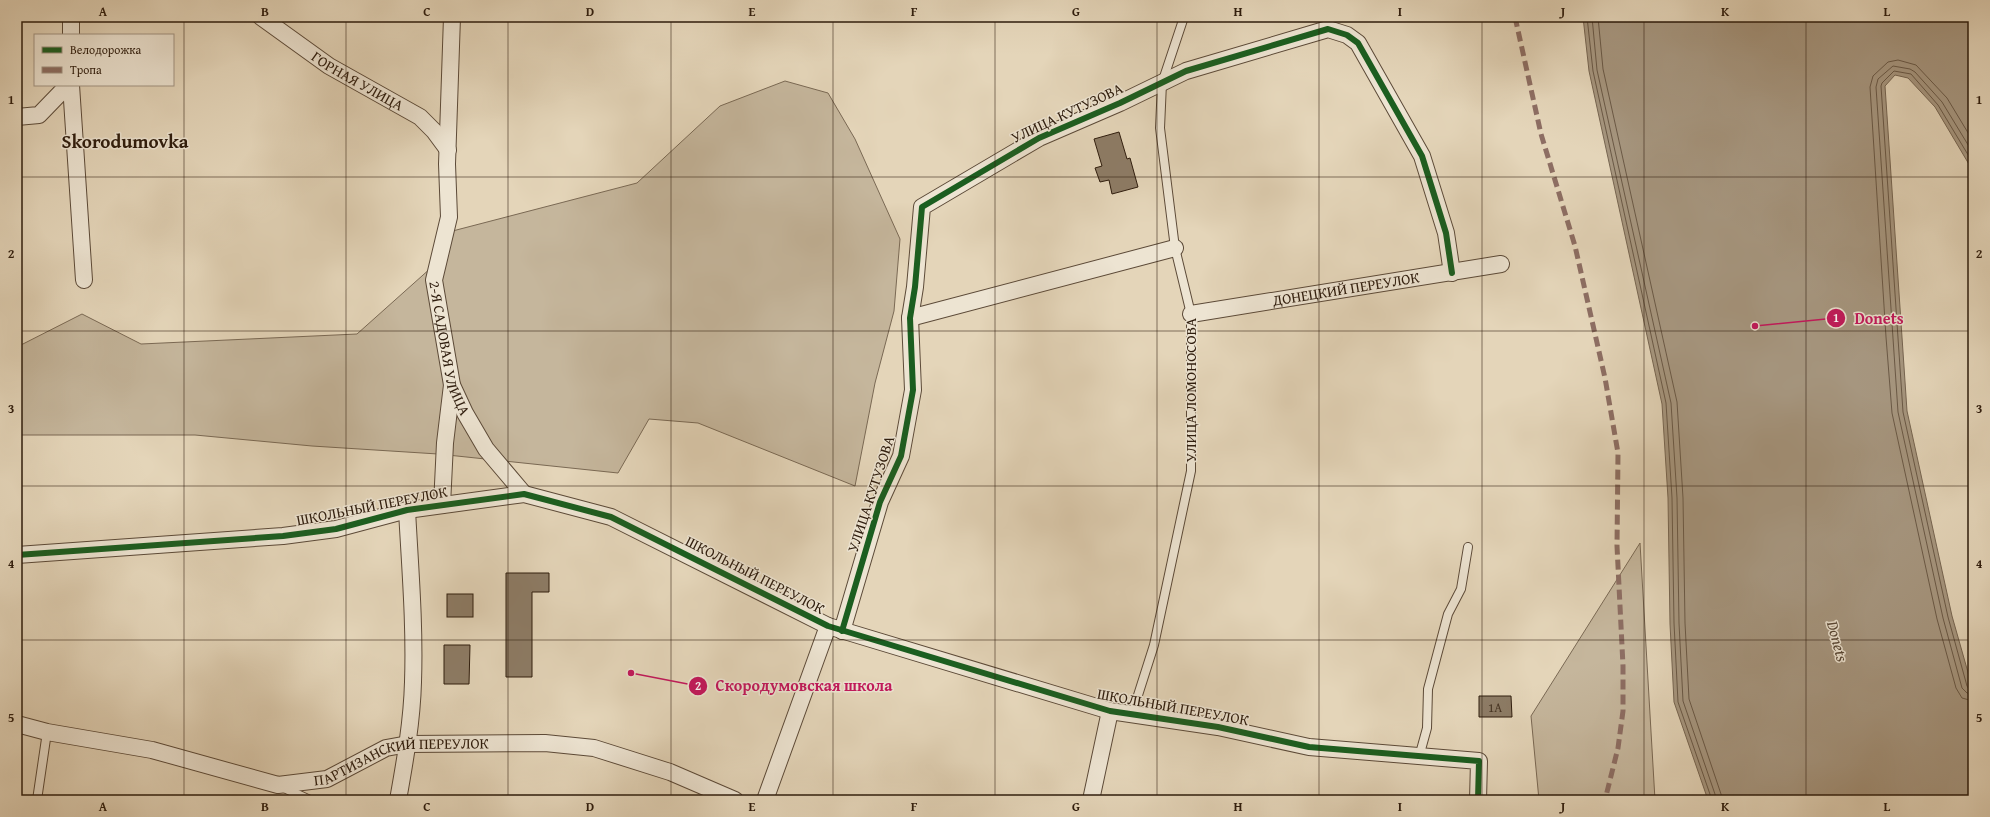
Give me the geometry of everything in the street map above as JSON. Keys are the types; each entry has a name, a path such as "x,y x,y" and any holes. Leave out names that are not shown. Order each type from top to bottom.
{"street":[{"path":"71,17 71,34"},
{"name":"ГОРНАЯ УЛИЦА","path":"261,17 329,66 420,118 434,131 448,150"},
{"name":"2-Я САДОВАЯ УЛИЦА","path":"452,17 448,150 448,216 434,280 452,385 465,412 486,448 524,494"},
{"name":"УЛИЦА КУТУЗОВА","path":"764,800 835,629 880,502 901,456 913,390 910,318 915,287 922,207 1038,138 1186,71 1328,30 1347,35 1358,43 1422,156 1446,233 1452,273"},
{"path":"17,117 39,115 68,86"},
{"path":"69,86 84,280"},
{"path":"910,318 1175,248"},
{"name":"ДОНЕЦКИЙ ПЕРЕУЛОК","path":"1191,314 1501,264"},
{"path":"442,505 445,443 452,385"},
{"name":"ШКОЛЬНЫЙ ПЕРЕУЛОК","path":"17,555 283,536 336,529 407,510 524,494 611,517 835,629 1110,712 1218,727 1309,747 1479,761 1478,800"},
{"path":"398,800 408,744 413,683 413,644 407,510"},
{"path":"1091,800 1110,712"},
{"name":"ПАРТИЗАНСКИЙ ПЕРЕУЛОК","path":"17,724 47,732 152,750 278,785 326,779 386,748 408,744 545,743 594,748 670,772 730,799"}],"lane":[{"name":"УЛИЦА ЛОМОНОСОВА","path":"1132,714 1154,645 1191,471 1191,314 1175,248 1160,128 1162,83 1184,17"},
{"path":"1419,757 1427,728 1428,689 1448,614 1461,589 1468,547"},
{"path":"37,800 47,732"},
{"path":"278,785 310,800"}],"shaded area":[{"path":"785,81 828,93 855,139 900,239 894,311 875,383 855,486 698,423 649,419 618,473 438,454 312,446 195,435 17,435 17,347 82,314 141,344 357,334 432,267 441,234 637,183 720,106"},
{"path":"1640,543 1655,800 1539,800 1531,716"}],"water":[{"path":"1583,17 1973,17 1973,171 1935,107 1908,78 1895,75 1885,86 1907,411 1952,616 1973,690 1973,800 1708,800 1674,702 1670,624 1668,498 1662,404 1589,71"}],"building":[{"path":"1119,132 1127,159 1130,158 1138,187 1112,194 1109,180 1100,182 1095,168 1102,166 1094,139"},
{"path":"506,573 549,573 549,592 532,592 532,677 506,677"},
{"path":"447,594 473,594 473,617 447,617"},
{"path":"444,645 470,645 469,684 444,684"},
{"path":"1479,696 1511,696 1512,717 1479,717"}],"marked path":[{"path":"1515,17 1541,134 1575,246 1605,378 1618,453 1617,546 1623,666 1623,711 1618,748 1605,800"}],"cycle path":[{"path":"842,631 880,502 901,456 913,390 910,318 915,287 922,207 1039,138 1120,103 1186,71 1328,29 1347,35 1358,43 1422,156 1446,233 1452,273"},
{"path":"17,555 283,536 336,529 407,510 524,494 611,517 828,626 1110,711 1218,727 1309,747 1479,761 1478,800"}],"place":[{"name":"Donets","path":"1755,326"},
{"name":"Скородумовская школа","path":"631,673"}],"district":[{"name":"Skorodumovka","path":"125,141"}]}
